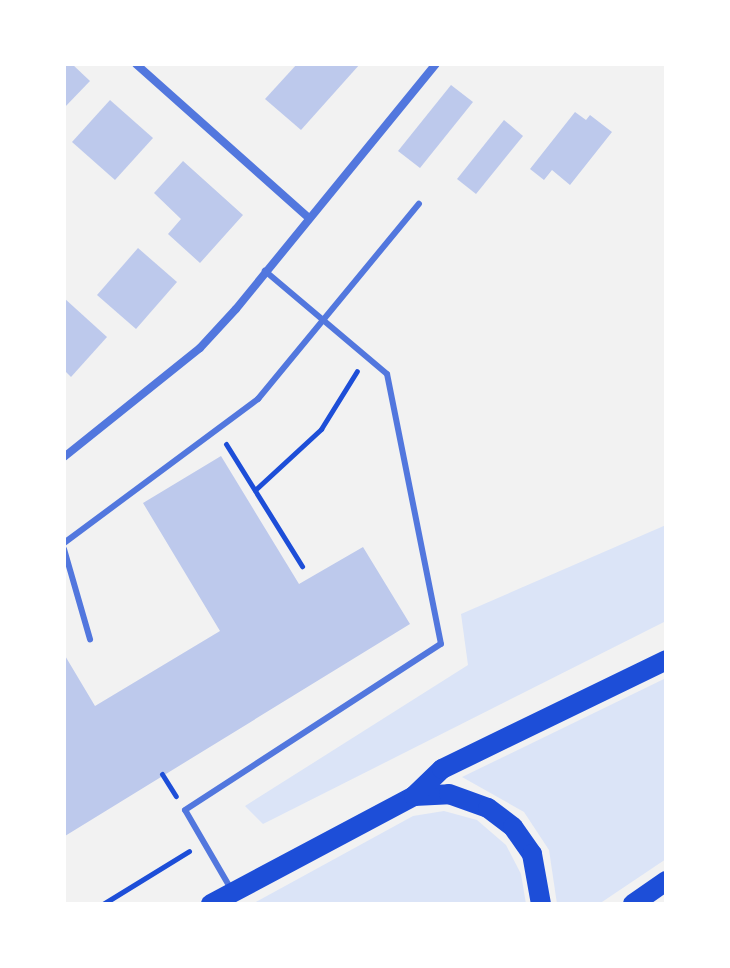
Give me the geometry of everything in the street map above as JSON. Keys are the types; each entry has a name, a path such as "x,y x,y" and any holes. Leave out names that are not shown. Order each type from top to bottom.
{"main road":[{"path":"211,904 414,796 442,769 666,660"},
{"path":"414,796 449,794 488,808 513,827 532,854 541,904"},
{"path":"633,904 666,881"}],"street":[{"path":"136,64 308,217"},
{"path":"64,457 200,348 436,64"}],"lane":[{"path":"64,543 258,399 419,204"},
{"path":"232,892 185,810 441,644 396,396 387,374 265,271"},
{"path":"64,549 90,639"}],"path":[{"path":"255,490 321,429 366,356"},
{"path":"218,429 302,566"},
{"path":"103,904 204,843"}],"shaded area":[{"path":"666,525 666,621 263,824 245,806 468,665 461,614"},
{"path":"666,678 666,859 599,904 557,904 549,850 524,812 462,777"},
{"path":"444,811 477,820 506,845 521,874 526,904 252,904 413,816"}],"building":[{"path":"64,64 72,64 90,81 64,108"},
{"path":"297,64 360,64 301,130 265,99"},
{"path":"451,85 473,102 420,168 398,151"},
{"path":"110,100 153,138 115,180 72,142"},
{"path":"575,112 586,120 590,115 612,132 570,185 552,170 544,180 530,169"},
{"path":"504,120 523,136 476,194 457,179"},
{"path":"183,161 243,215 200,263 168,234 181,219 154,193"},
{"path":"138,248 177,282 136,329 97,295"},
{"path":"64,298 107,337 71,377 64,370"},
{"path":"221,456 299,584 363,547 410,624 65,836 64,654 95,706 220,631 143,503"}]}
